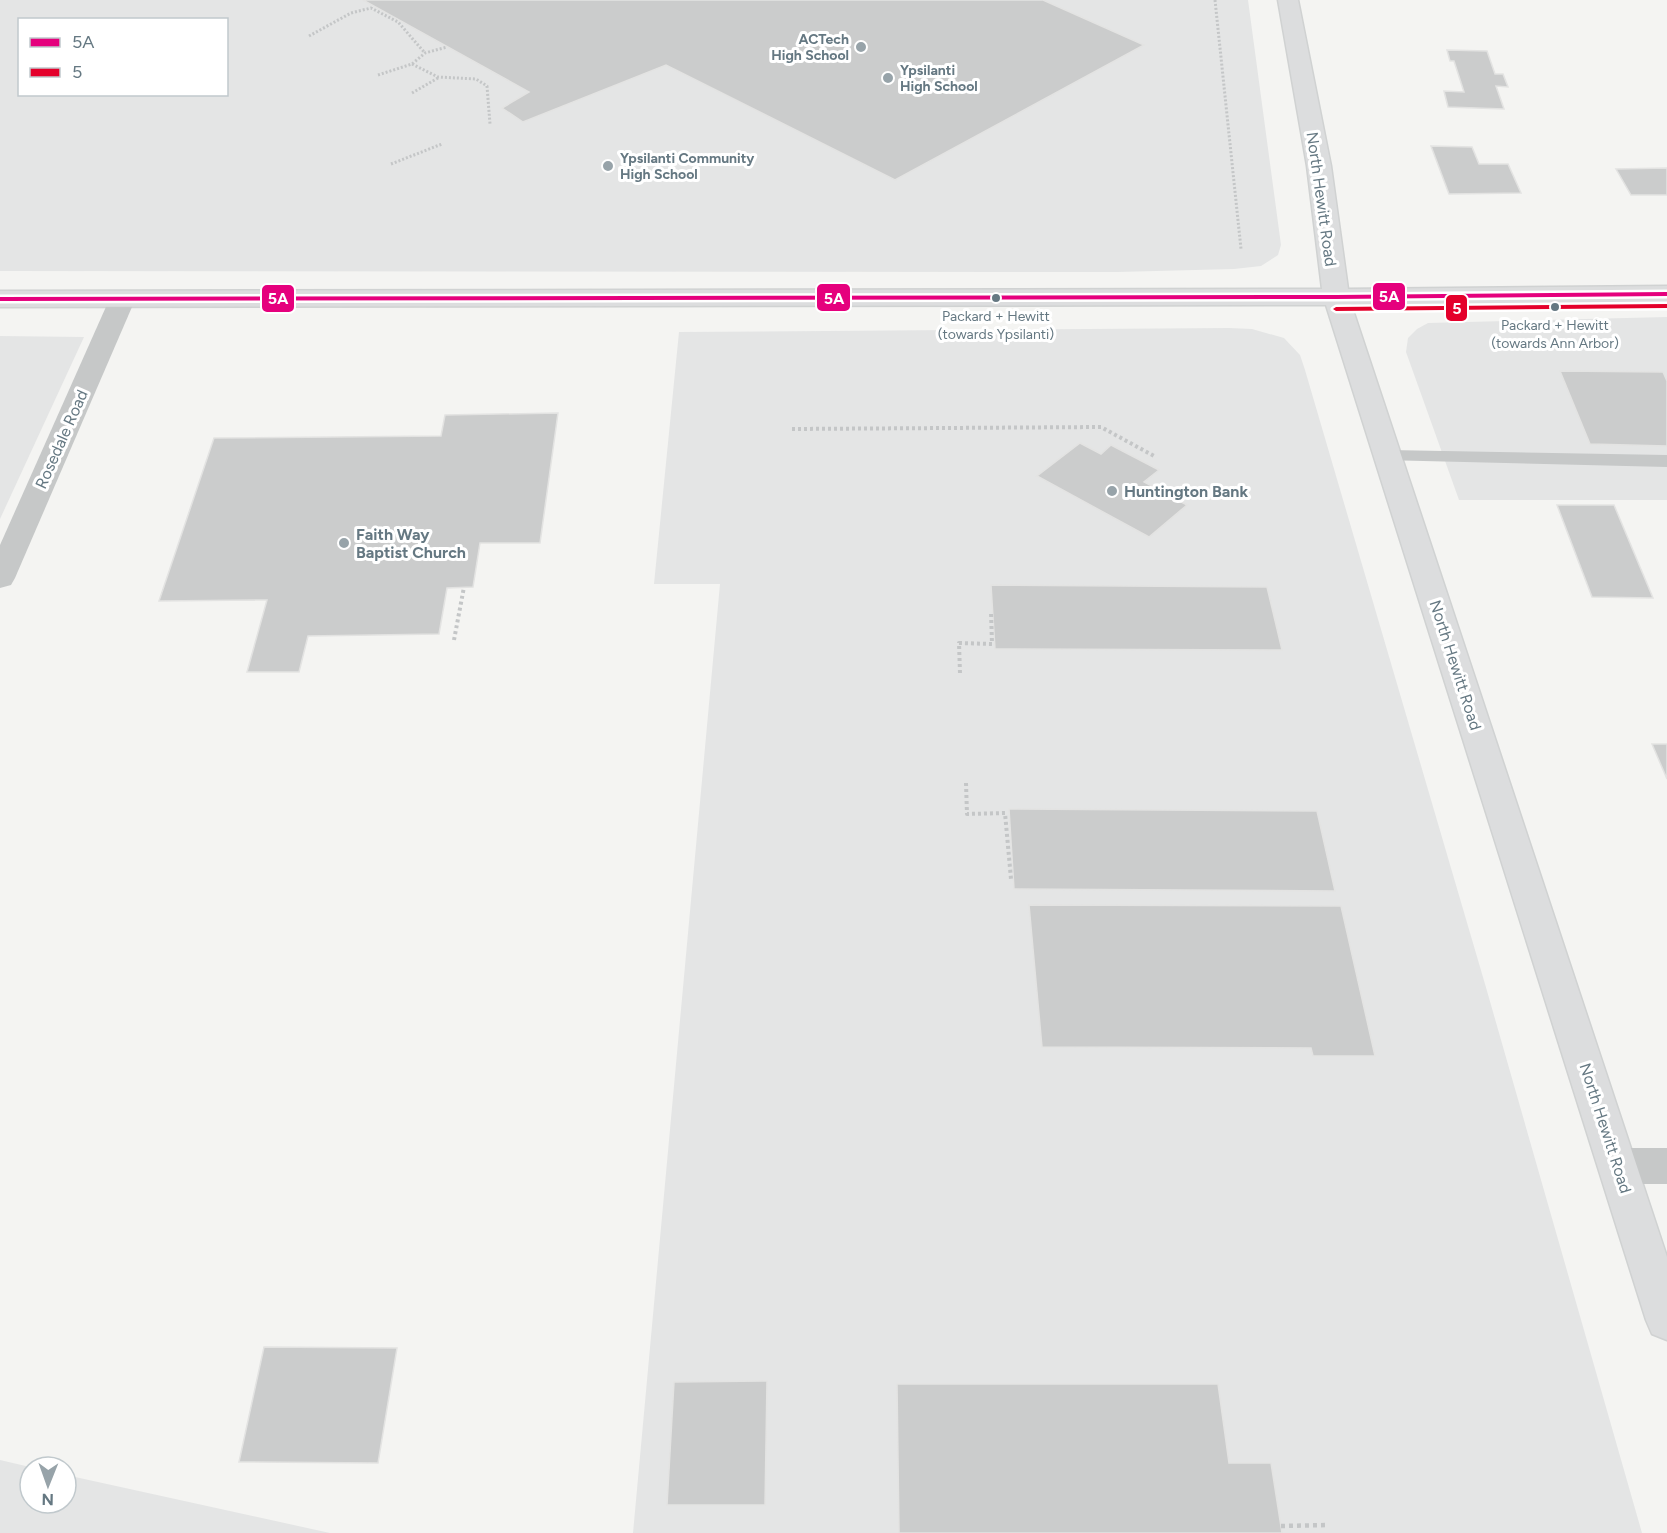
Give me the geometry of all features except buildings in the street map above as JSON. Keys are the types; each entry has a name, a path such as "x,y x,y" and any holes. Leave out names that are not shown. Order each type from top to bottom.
{"main road":[{"name":"North Hewitt Road","path":"1288,0 1319,166 1336,297 1667,1320"},
{"path":"0,299 1336,297 1667,294"}],"street":[{"name":"Rosedale Road","path":"0,578 122,300"},
{"path":"1618,1166 1667,1166"}],"lane":[{"path":"1389,456 1667,461"}],"path":[{"path":"1215,0 1241,249"},
{"path":"309,36 351,13 371,8 398,22 425,53"},
{"path":"378,75 412,64 425,53 447,47"},
{"path":"412,64 438,77 476,79 487,86 490,124"},
{"path":"412,93 438,77"},
{"path":"391,164 442,144"},
{"path":"792,429 1101,427 1154,456"},
{"path":"454,640 464,587"},
{"path":"960,674 959,643 992,644 991,612"},
{"path":"966,783 967,814 1005,813 1011,879"},
{"path":"1281,1526 1327,1525"}],"shaded area":[{"name":"Ypsilanti Community High School","path":"0,0 1248,0 1281,245 1278,255 1261,266 1234,269 1117,272 0,271"},
{"path":"1667,317 1667,500 1459,500 1406,352 1408,338 1417,329 1428,323"},
{"path":"1252,329 1284,338 1300,355 1485,984 1642,1533 633,1533 720,584 654,584 679,332"},
{"path":"0,336 84,337 0,519"},
{"path":"0,1460 18,1464 18,1515 78,1515 78,1478 330,1533 0,1533"}],"transit line":[{"name":"5A","path":"0,299 1336,297 1667,294"},
{"name":"5","path":"1336,309 1667,306"}],"place":[{"name":"ACTech High School","path":"861,47"},
{"name":"Ypsilanti High School","path":"888,78"},
{"name":"Ypsilanti Community High School","path":"608,166"},
{"name":"Packard + Hewitt (towards Ypsilanti)","path":"996,298"},
{"name":"Packard + Hewitt (towards Ann Arbor)","path":"1555,307"},
{"name":"Huntington Bank","path":"1112,491"},
{"name":"Faith Way Baptist Church","path":"344,543"}]}
